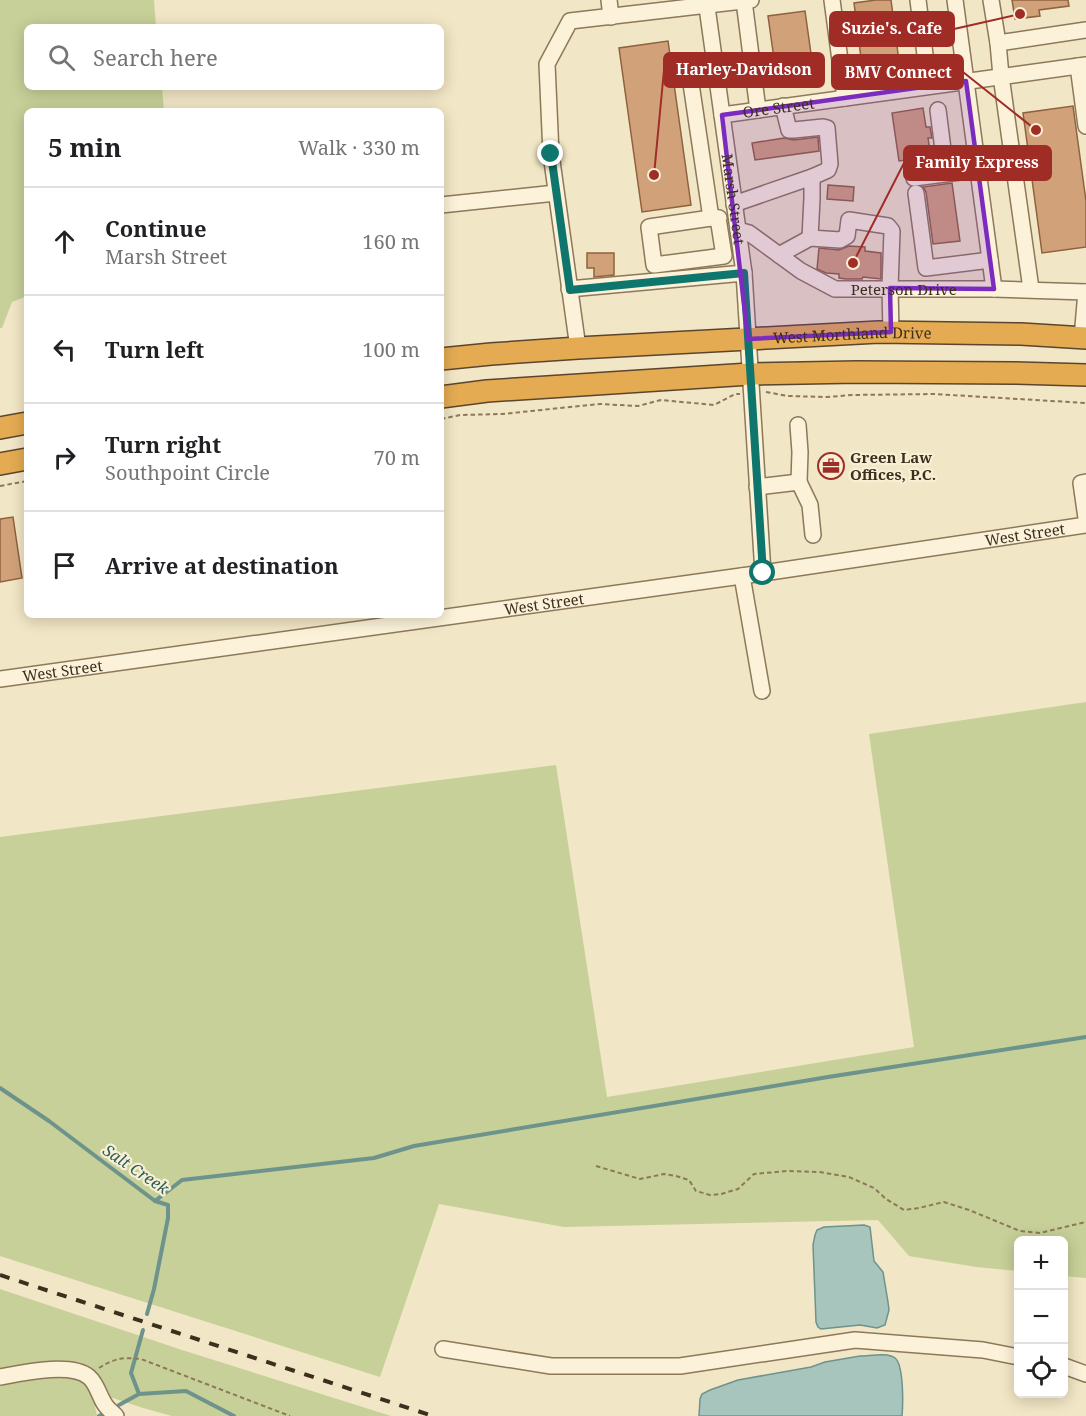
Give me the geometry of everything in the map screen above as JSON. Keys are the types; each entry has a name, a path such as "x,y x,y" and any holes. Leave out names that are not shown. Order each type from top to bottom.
{"highway":[{"name":"West Morthland Drive","path":"444,359 578,348 891,332 1021,334 1084,338"},
{"path":"444,397 499,390 750,374 857,372 1086,375"},
{"path":"0,428 24,424"},
{"path":"0,464 24,460"}],"street":[{"path":"609,0 611,17"},
{"path":"578,348 551,154 547,64 570,21 706,3 751,0"},
{"path":"832,0 845,98"},
{"path":"918,0 929,86"},
{"path":"955,0 994,289"},
{"path":"991,0 1031,289"},
{"path":"744,1 758,110"},
{"name":"Marsh Street","path":"706,3 744,273 763,573"},
{"path":"998,43 1086,30"},
{"path":"1082,65 1086,126"},
{"name":"Ore Street","path":"722,115 1082,65"},
{"path":"716,73 690,77 700,142 715,218 724,256 654,265 649,227 715,218 736,217 828,170 830,164 827,128 789,130 783,106"},
{"path":"938,110 946,173"},
{"path":"700,142 725,139"},
{"path":"990,260 926,268 915,185 946,173 1013,165"},
{"path":"810,238 812,177"},
{"path":"444,205 556,193"},
{"name":"Peterson Drive","path":"736,217 749,233 779,255 801,271 835,289 1031,289 1086,292"},
{"path":"779,255 810,238 840,240 847,236 849,219 888,226 892,231 891,332"},
{"path":"570,290 744,273"},
{"path":"1084,338 1086,292"},
{"path":"798,425 799,482 810,505 813,535"},
{"path":"757,488 799,482"},
{"path":"1086,482 1081,483 1086,518"},
{"name":"West Street","path":"444,617 1086,525"},
{"path":"742,576 762,691"},
{"name":"West Street","path":"0,679 439,618"},
{"path":"443,1349 551,1366 680,1366 855,1341 983,1350 1014,1356"},
{"path":"1068,1367 1086,1374"},
{"path":"0,1377 26,1372 74,1370 88,1376 96,1385 106,1407 116,1416"}],"path":[{"path":"0,486 24,482"},
{"path":"596,1166 639,1179 664,1174 676,1176 689,1180 696,1191 710,1195 738,1189 754,1173 820,1172 849,1177 874,1188 904,1210 944,1202 1020,1231 1040,1233 1086,1222"},
{"path":"88,1376 115,1359 141,1359 290,1416"}],"highlighted area":[{"path":"966,81 994,289 890,288 891,332 748,339 722,115"}],"green space":[{"path":"0,0 154,0 156,24 24,24 24,90 162,90 164,108 24,108 24,297 12,302 2,328 0,328"},
{"path":"1086,702 1086,1278 1068,1276 1068,1236 1014,1236 1014,1271 909,1256 878,1220 564,1227 439,1204 380,1377 0,1256 0,837 556,765 607,1097 914,1047 869,734"},
{"path":"0,1289 391,1416 172,1416 113,1398 95,1407 97,1416 0,1416"}],"water":[{"path":"864,1225 870,1227 874,1261 883,1272 889,1310 885,1325 877,1328 860,1325 821,1329 816,1322 813,1245 817,1230 824,1227"},
{"path":"888,1355 898,1362 902,1386 902,1416 699,1416 702,1394 710,1390 738,1380 860,1356"}],"building":[{"path":"891,0 900,69 863,74 854,3"},
{"path":"1012,0 1068,0 1069,6 1039,10 1040,16 1015,19"},
{"path":"805,11 815,82 778,87 768,16"},
{"path":"668,41 691,205 642,212 619,48"},
{"path":"1073,106 1086,201 1086,247 1042,253 1023,113"},
{"path":"923,108 926,127 930,127 932,138 928,138 931,157 899,161 892,113"},
{"path":"818,137 819,151 755,160 752,143 784,138 794,140"},
{"path":"952,183 960,241 933,244 926,192 923,187"},
{"path":"828,185 854,187 853,201 827,199"},
{"path":"849,246 865,247 865,251 881,253 881,279 839,278 839,274 826,273 817,269 819,248 839,250"},
{"path":"587,253 614,253 614,275 594,277 594,268 587,268"},
{"path":"13,517 22,578 0,582 0,519"}],"waterway":[{"path":"155,1201 182,1180 374,1158 414,1146 828,1077 1086,1037"},
{"name":"Salt Creek","path":"0,1088 49,1121 155,1201 168,1205 168,1218 147,1314"},
{"name":"Salt Creek","path":"139,1394 131,1373 143,1330"},
{"name":"Salt Creek","path":"119,1405 139,1394 186,1391 234,1416"}],"railway":[{"path":"0,1275 433,1416"}],"place":[{"name":"Suzie's. Cafe","path":"1020,14"},
{"name":"BMV Connect","path":"1036,130"},
{"name":"Harley-Davidson","path":"654,175"},
{"name":"Family Express","path":"853,263"},
{"name":"Green Law Offices, P.C.","path":"831,466"}],"route":[{"path":"551,154 570,290 744,273 763,573"}]}
